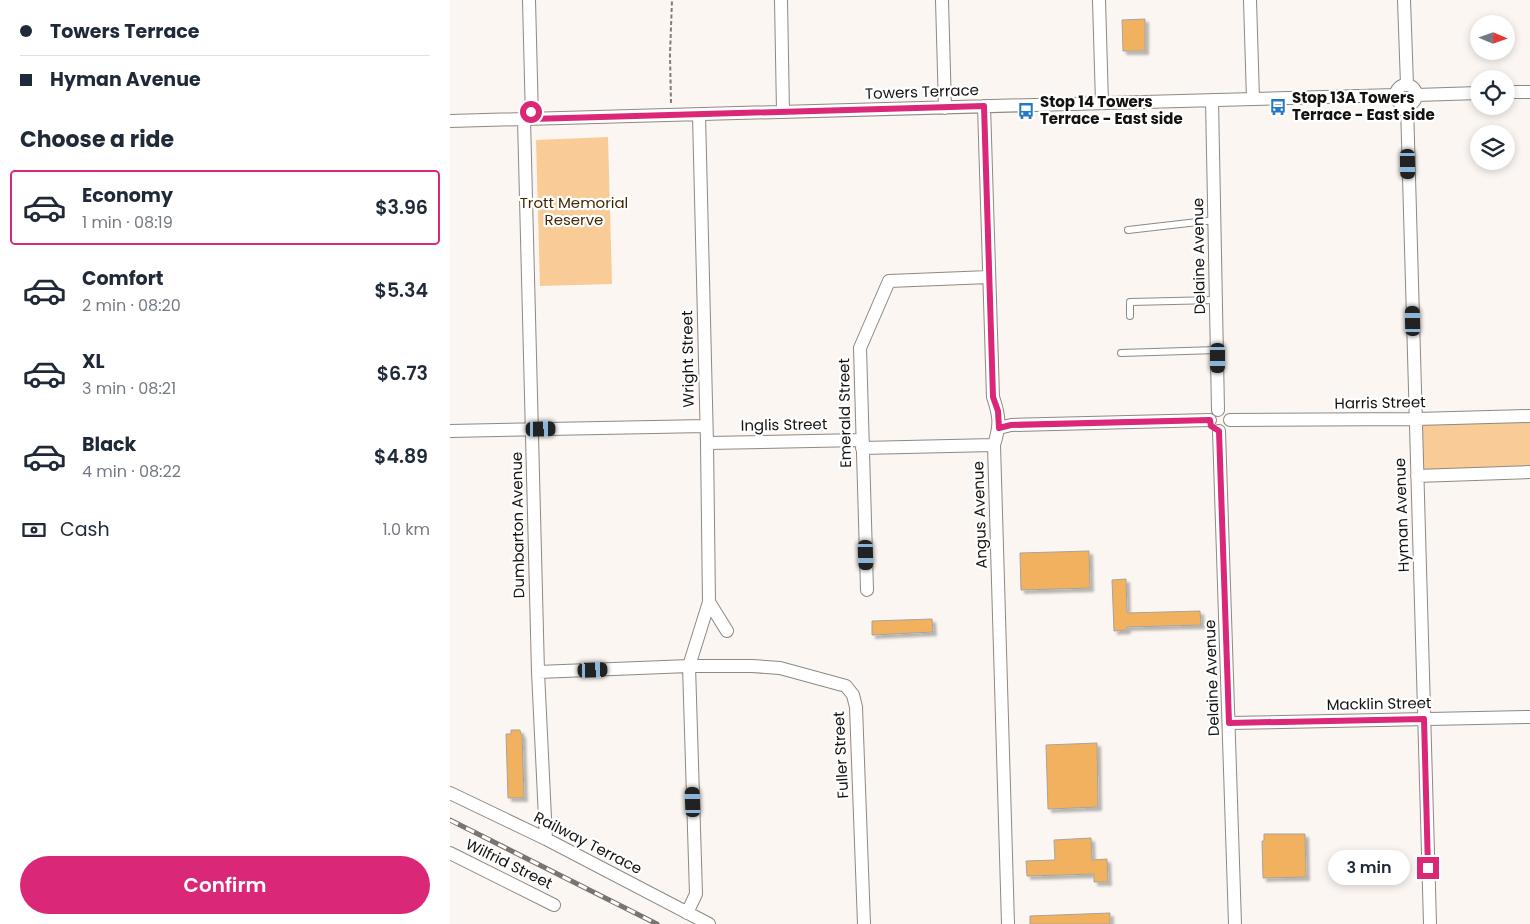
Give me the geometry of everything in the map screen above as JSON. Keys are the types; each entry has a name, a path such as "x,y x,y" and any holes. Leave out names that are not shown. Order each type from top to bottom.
{"street":[{"name":"Dumbarton Avenue","path":"529,0 528,119 532,429 538,672 546,839"},
{"path":"781,0 783,112"},
{"path":"942,0 945,108"},
{"path":"1099,0 1102,103"},
{"path":"1250,0 1253,99"},
{"path":"1404,0 1407,85"},
{"path":"1407,85 1413,88 1416,95 1414,101 1407,105 1400,104 1396,95 1398,88 1407,85"},
{"path":"1515,92 1530,92"},
{"path":"1416,95 1470,93"},
{"name":"Towers Terrace","path":"450,122 1396,95"},
{"name":"Delaine Avenue","path":"1212,100 1217,350 1214,415"},
{"name":"Hyman Avenue","path":"1407,105 1430,924"},
{"name":"Angus Avenue","path":"984,106 993,397 998,411 999,428 994,445 1008,924"},
{"name":"Wright Street","path":"687,913 696,894 690,666 709,602 699,115"},
{"name":"Emerald Street","path":"867,590 860,348 889,280 989,277"},
{"path":"999,428 1011,425 1214,415 1225,412 1230,420 1227,427 1219,431 1211,426 1214,415"},
{"name":"Harris Street","path":"1230,420 1530,416"},
{"path":"450,430 706,426"},
{"name":"Delaine Avenue","path":"1219,431 1235,924"},
{"name":"Inglis Street","path":"707,443 994,445"},
{"path":"1417,476 1530,472"},
{"path":"709,602 727,631"},
{"name":"Fuller Street","path":"538,672 690,666 752,666 780,668 846,686 853,695 856,707 864,924"},
{"name":"Macklin Street","path":"1229,723 1530,717"},
{"name":"Railway Terrace","path":"450,793 546,839 709,924"},
{"name":"Wilfrid Street","path":"450,853 554,905"}],"lane":[{"path":"1128,230 1215,220"},
{"path":"1130,316 1130,302 1216,300"},
{"path":"1121,353 1217,350"}],"path":[{"path":"672,0 670,55 672,115"}],"green space":[{"name":"Trott Memorial Reserve","path":"608,137 612,284 540,286 536,140"},
{"path":"1530,417 1530,471 1416,475 1415,420"}],"building":[{"path":"1145,19 1145,51 1123,51 1122,20"},
{"path":"1089,551 1090,588 1021,590 1020,553"},
{"path":"1126,579 1127,613 1200,611 1201,625 1127,627 1127,630 1114,631 1112,580"},
{"path":"932,619 933,632 872,635 872,621"},
{"path":"511,730 520,730 522,734 524,798 508,798 506,734 511,734"},
{"path":"1097,743 1098,807 1048,809 1046,745"},
{"path":"1264,834 1305,834 1306,877 1263,878 1262,841 1264,841"},
{"path":"1091,838 1092,860 1107,859 1108,882 1094,882 1094,874 1027,876 1026,861 1055,860 1054,840"},
{"path":"1110,913 1110,924 1030,924 1030,916"}],"railway":[{"path":"450,820 657,924"}],"place":[{"name":"Stop 13A Towers Terrace - East side","path":"1278,107"},
{"name":"Stop 14 Towers Terrace - East side","path":"1026,111"}],"route":[{"path":"531,112 532,119 984,106 993,397 998,411 999,428 1011,425 1210,420 1211,426 1219,431 1229,723 1424,719 1428,868"}]}
